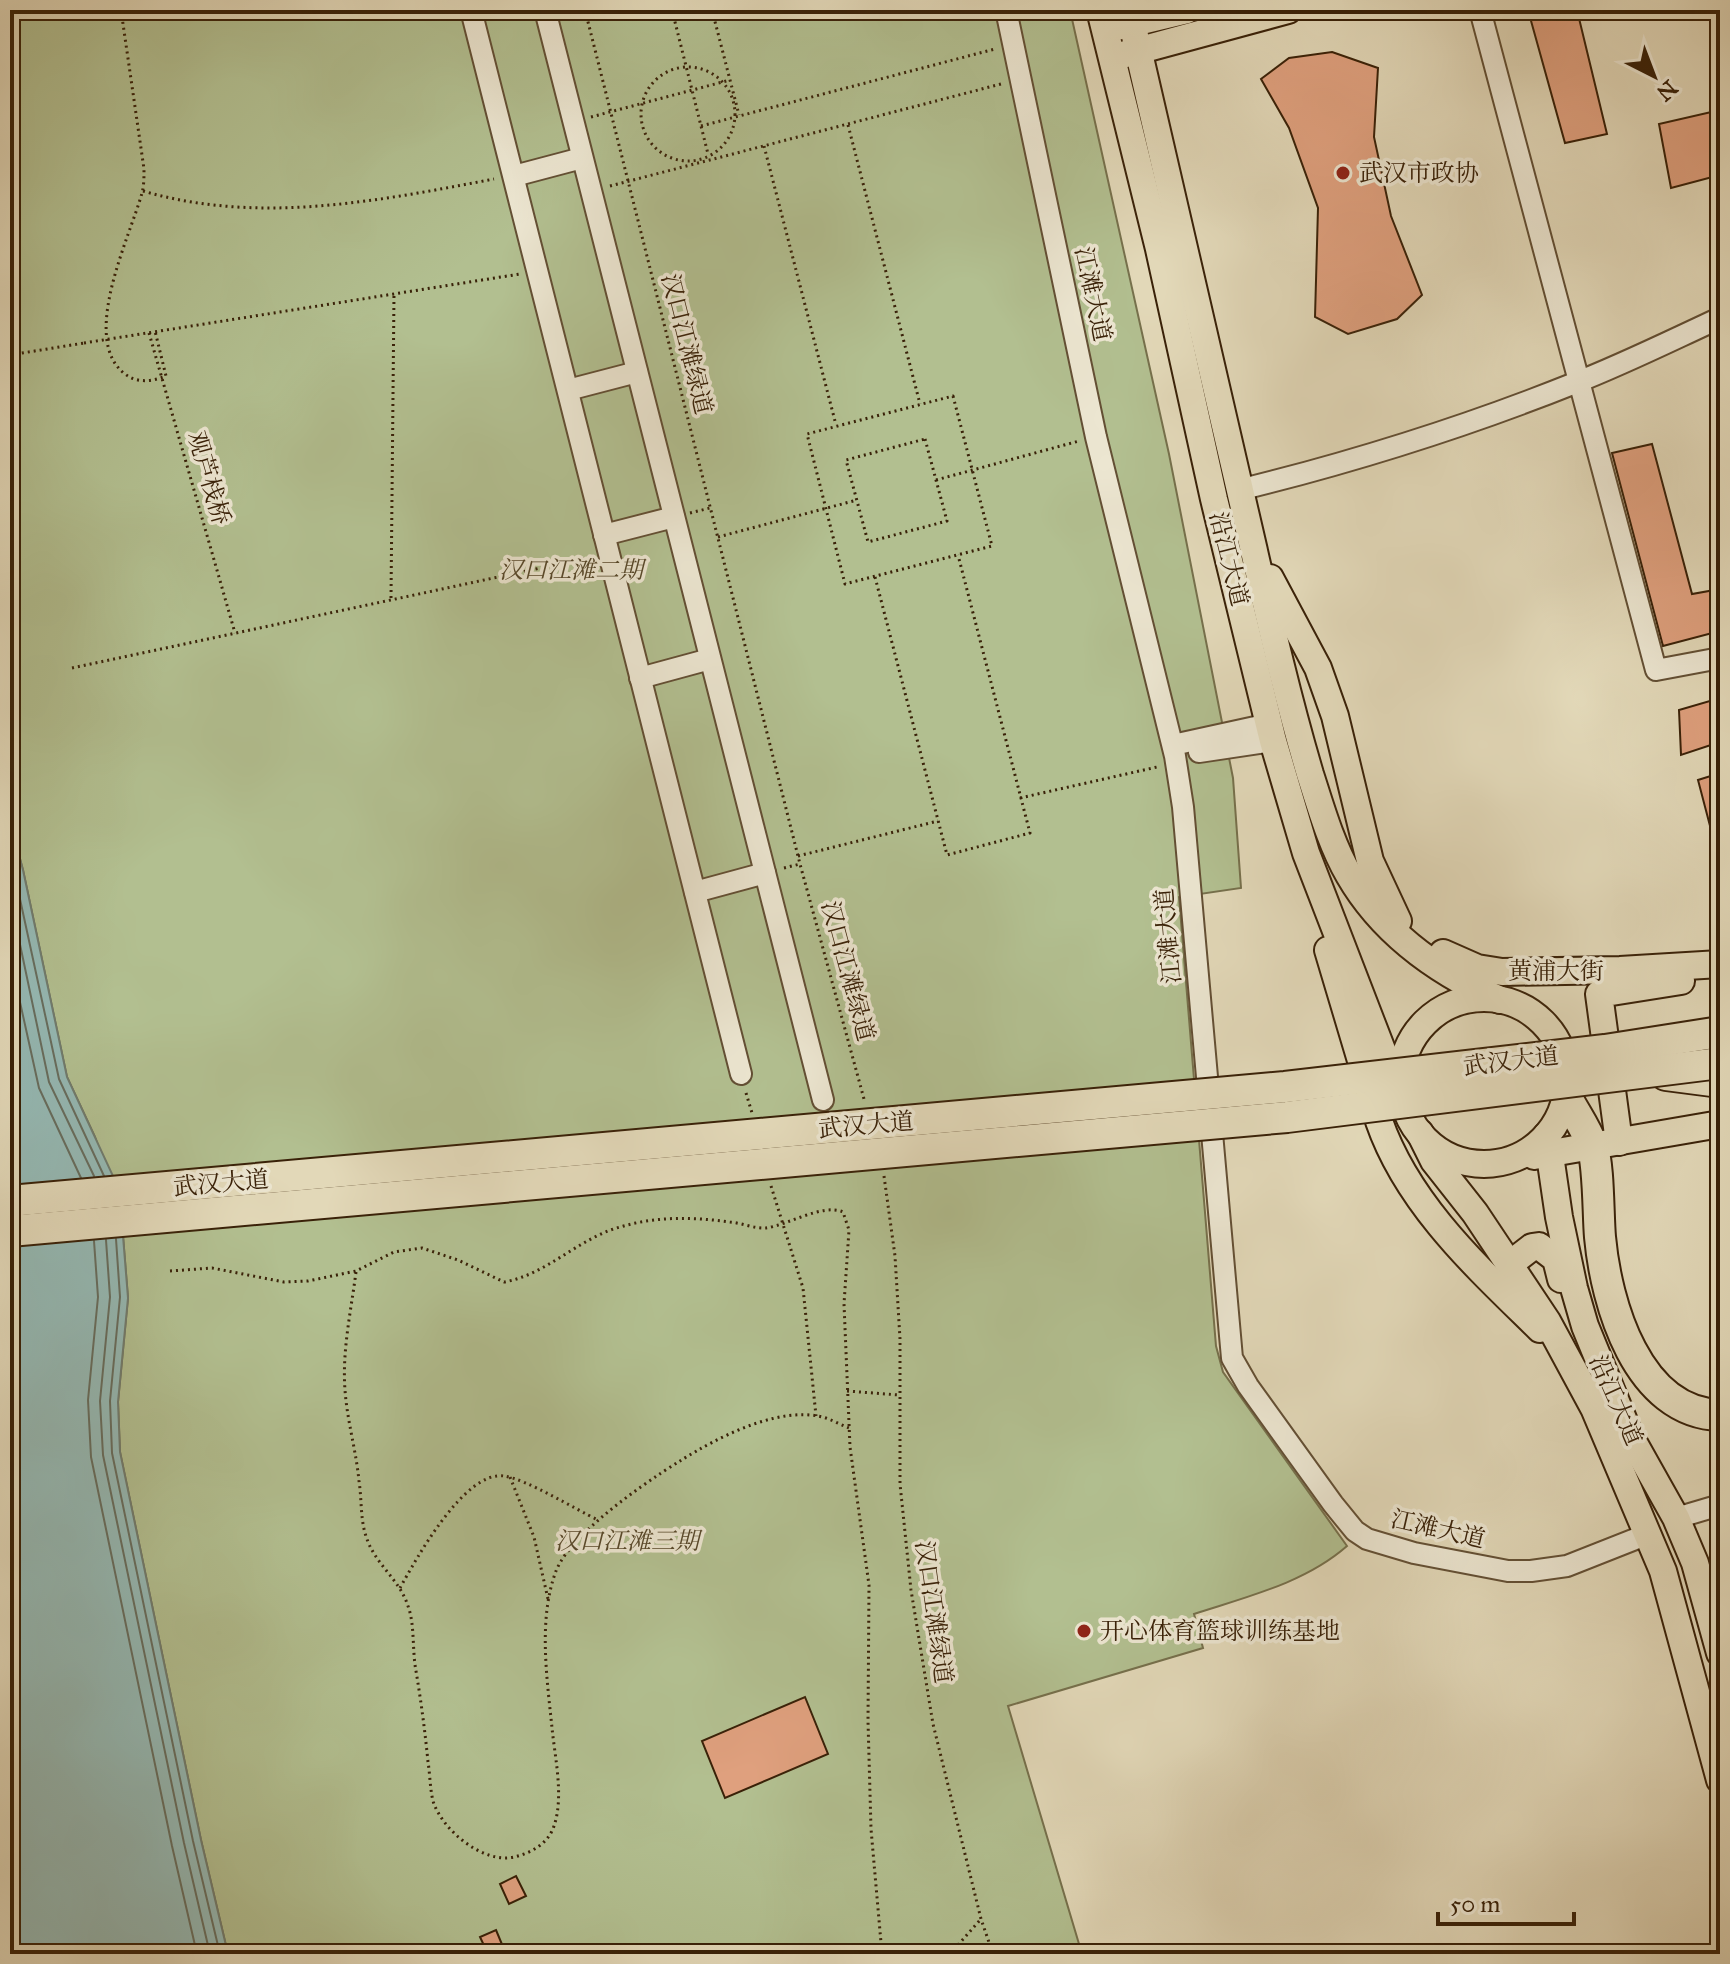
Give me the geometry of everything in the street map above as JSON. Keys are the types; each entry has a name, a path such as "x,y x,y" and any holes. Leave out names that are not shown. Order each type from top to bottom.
{"highway":[{"path":"1605,1050 1669,1022 1720,1013"},
{"name":"武汉大道","path":"10,1201 1285,1087 1605,1050 1720,1032"},
{"name":"武汉大道","path":"10,1231 1287,1117 1720,1063"},
{"path":"1644,1072 1720,1082"},
{"path":"1566,1096 1606,1144 1600,1240 1607,1282 1625,1338 1641,1368 1662,1390 1690,1408 1720,1415"}],"main road":[{"path":"1102,20 1187,10"},
{"path":"1111,58 1288,10"},
{"name":"沿江大道","path":"1130,17 1291,712 1335,845 1347,873 1370,904 1419,955 1439,969 1500,1000"},
{"name":"沿江大道","path":"1102,20 1159,249 1214,499 1271,732 1306,853 1402,1094"},
{"path":"1253,546 1318,668 1335,716 1370,861 1402,928 1419,955"},
{"path":"1306,853 1329,954 1386,1143 1417,1195 1449,1236 1569,1358"},
{"name":"黄浦大街","path":"1402,928 1464,963 1502,972 1720,964"},
{"path":"1606,1144 1599,994 1720,975"},
{"path":"1548,1144 1562,1110 1567,1082 1563,1054 1549,1029 1527,1010 1486,998 1457,1003 1432,1017 1413,1039 1407,1052 1401,1080 1406,1108 1434,1161 1510,1264 1569,1358"},
{"path":"1420,1133 1441,1152 1483,1164 1511,1159 1548,1144 1606,1144 1720,1124"},
{"name":"沿江大道","path":"1548,1144 1565,1245 1585,1326 1630,1436 1676,1518 1695,1563 1720,1653"},
{"path":"1510,1264 1532,1247 1548,1250 1559,1264 1566,1307 1585,1326"},
{"name":"沿江大道","path":"1569,1358 1617,1458 1663,1571 1720,1780"}],"street":[{"path":"471,10 741,1074"},
{"path":"545,10 823,1100"},
{"name":"江滩大道","path":"1006,10 1096,437 1175,754 1183,807 1229,1341 1238,1371 1355,1531 1389,1548 1508,1571 1531,1571 1567,1566 1648,1534"},
{"path":"1480,10 1656,670 1720,658"},
{"path":"514,176 582,158"},
{"path":"1239,490 1431,437 1579,382 1720,318"},
{"path":"568,390 637,372"},
{"path":"604,535 674,517"},
{"path":"640,678 710,659"},
{"path":"1175,754 1271,732"},
{"path":"695,892 765,873"},
{"path":"1676,1518 1720,1505"}],"path":[{"path":"121,10 143,151 143,191 109,304 106,343 113,361 130,378 154,380 166,376 155,331"},
{"name":"汉口江滩绿道","path":"585,10 798,856 867,1109"},
{"path":"672,10 709,158"},
{"path":"712,10 737,116 728,139 709,158 678,159 658,149 645,131 642,120 643,103 649,88 666,73 686,67 710,72 722,82 732,96 737,116"},
{"path":"701,126 1014,44"},
{"path":"628,181 1021,79"},
{"path":"611,112 730,80"},
{"path":"848,124 920,404"},
{"path":"764,146 837,426"},
{"path":"143,191 213,207 297,208 392,198 514,176"},
{"path":"10,355 520,274"},
{"path":"391,600 394,294"},
{"name":"观芦栈桥","path":"148,332 235,633"},
{"path":"953,396 992,546 845,584 807,434 920,404 953,396"},
{"path":"936,480 1096,437"},
{"path":"925,439 936,480 947,521 868,542 846,460 925,439"},
{"path":"718,537 857,500"},
{"path":"875,577 947,855 1030,833 958,555"},
{"path":"72,668 589,558"},
{"path":"1020,798 1175,754"},
{"path":"798,856 938,821"},
{"path":"741,1074 753,1119"},
{"name":"汉口江滩绿道","path":"884,1171 896,1270 900,1339 900,1484 917,1630 933,1724 981,1919 993,1954"},
{"path":"769,1179 803,1288 816,1416"},
{"path":"170,1271 212,1268 284,1282 308,1281 356,1271 385,1255 422,1248 458,1260 504,1282 530,1273 617,1228 643,1221 687,1218 764,1228 831,1209 838,1209 847,1216 849,1230 844,1304 846,1390 869,1585 871,1829 882,1954"},
{"path":"356,1271 345,1357 345,1393 366,1539 382,1568 400,1588 410,1610 433,1801 462,1839 479,1851 496,1857 507,1858 532,1852 548,1837 555,1822 555,1764 546,1666 549,1603 559,1564 573,1545 599,1520 656,1477 714,1442 741,1430 778,1418 816,1416 849,1428"},
{"path":"846,1390 899,1395"},
{"path":"400,1588 440,1524 467,1492 491,1475 510,1477 599,1520"},
{"path":"510,1477 534,1537 549,1603"},
{"path":"950,1954 981,1919"}],"green space":[{"name":"汉口江滩二期","path":"10,10 1070,10 1169,454 1233,778 1241,888 1179,897 1216,1346 1223,1372 1347,1546 1313,1570 1294,1579 1194,1614 1203,1648 1008,1706 1082,1954 228,1954 201,1840 120,1452 118,1402 128,1298 121,1211 95,1137 67,1077 10,822"}],"water":[{"path":"10,822 67,1077 113,1176 121,1211 128,1298 118,1402 120,1452 201,1840 228,1954 10,1954"}],"building":[{"path":"1528,10 1577,10 1607,134 1565,143"},
{"name":"武汉市政协","path":"1332,52 1378,68 1374,137 1391,216 1422,295 1397,319 1348,334 1315,317 1318,208 1289,128 1261,79 1289,58"},
{"path":"1720,110 1720,175 1671,188 1659,124"},
{"path":"1652,444 1692,594 1720,589 1720,631 1663,646 1612,453"},
{"path":"1720,698 1720,742 1681,755 1679,710"},
{"path":"1720,773 1720,845 1715,845 1698,780"},
{"path":"805,1697 828,1754 725,1798 702,1741"},
{"path":"516,1876 526,1896 509,1904 500,1884"},
{"path":"496,1930 506,1954 488,1954 480,1937"}],"place":[{"name":"武汉市政协","path":"1343,173"},
{"name":"开心体育篮球训练基地","path":"1084,1631"}],"park label":[{"name":"汉口江滩三期","path":"627,1541"}]}
